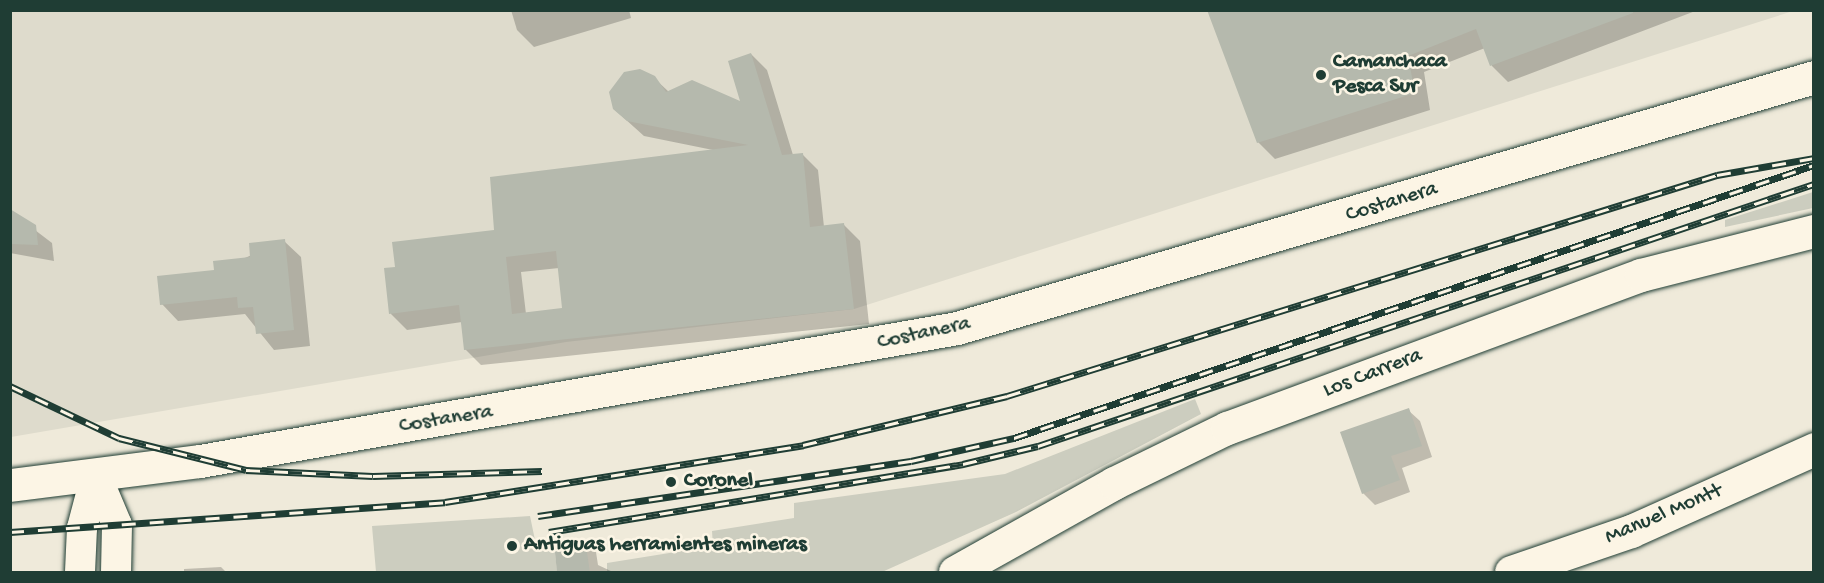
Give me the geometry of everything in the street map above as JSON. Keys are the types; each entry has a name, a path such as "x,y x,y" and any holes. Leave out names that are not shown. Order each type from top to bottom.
{"main road":[{"name":"Costanera","path":"10,485 96,475 622,391 957,328 1814,77"},
{"name":"Los Carrera","path":"955,573 1123,478 1227,428 1641,275 1814,231"},
{"name":"Manuel Montt","path":"1510,573 1631,531 1814,449"}],"street":[{"path":"80,573 82,528 96,475"},
{"path":"96,475 117,525 116,573"}],"shaded area":[{"path":"11,11 1793,11 854,309 566,342 11,437"},
{"path":"1813,192 1813,208 1725,227 1725,220"},
{"path":"1195,399 1201,414 1016,512 882,572 607,572 607,563 713,546 712,531 794,518 794,503 1005,474"},
{"path":"530,516 536,545 554,543 557,572 376,572 372,526"}],"building":[{"name":"Camanchaca Pesca Sur","path":"1207,10 1633,10 1633,13 1490,66 1476,29 1408,56 1415,93 1257,143"},
{"path":"751,53 782,155 803,153 810,227 844,223 854,309 464,350 459,305 389,314 384,268 395,267 392,242 494,230 490,177 748,145 627,121 613,109 609,92 624,72 640,69 655,76 666,92 692,80 740,101 728,61","holes":["556,251 562,308 512,314 506,257"]},
{"path":"10,209 36,225 38,245 10,244"},
{"path":"285,239 294,330 256,334 253,307 238,308 237,297 160,305 157,276 214,270 213,261 250,257 249,243"},
{"path":"1409,408 1422,446 1391,456 1400,480 1362,494 1340,432"},
{"path":"585,539 590,573 557,573 554,543"}],"railway":[{"path":"10,532 445,502 803,445 1007,396 1717,175 1814,158"},
{"path":"538,516 911,461 1014,438 1814,165"},
{"path":"549,532 963,464 1038,446 1814,184"},
{"path":"10,386 119,438 246,470 373,476 542,471"}],"place":[{"name":"Camanchaca Pesca Sur","path":"1321,75"},
{"name":"Coronel","path":"671,482"},
{"name":"Antiguas herramientes mineras","path":"512,546"}]}
